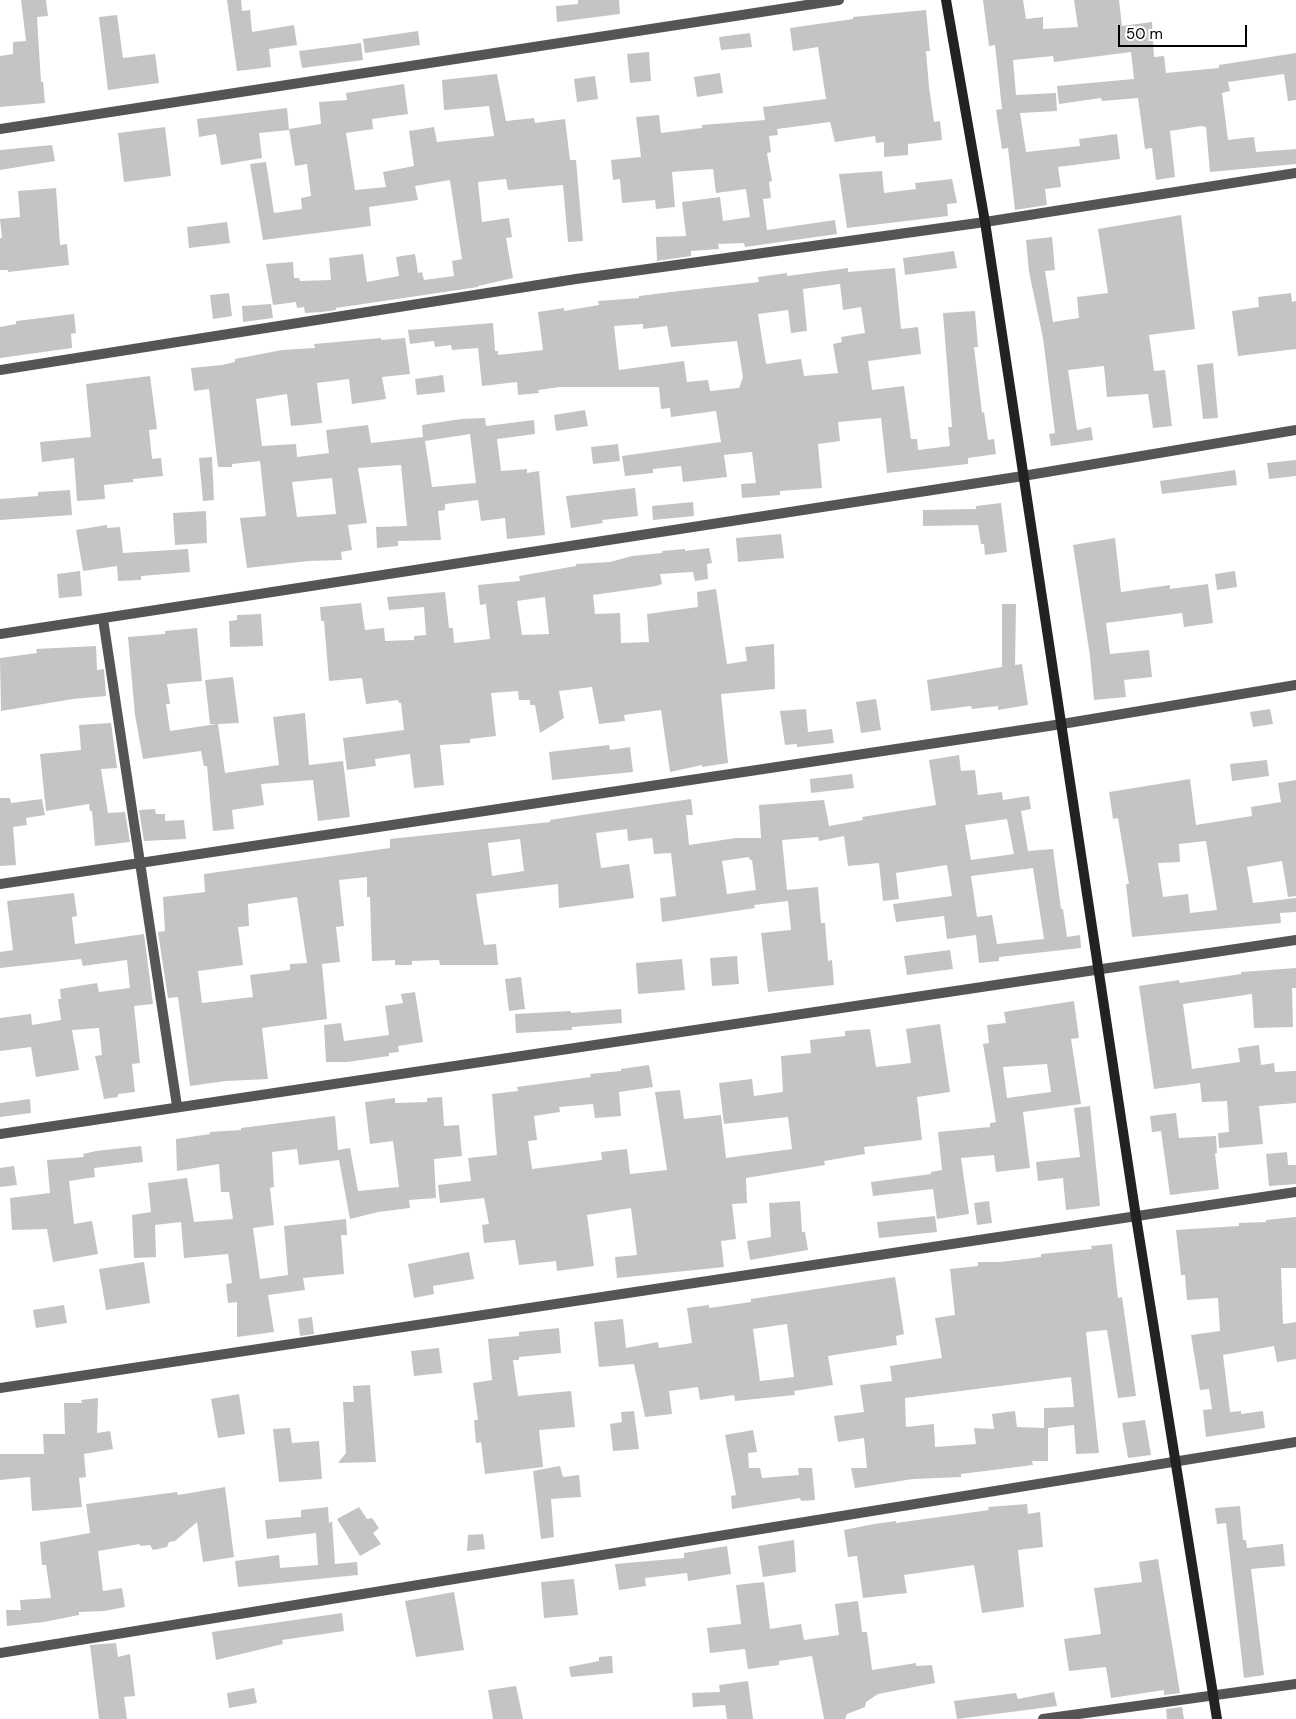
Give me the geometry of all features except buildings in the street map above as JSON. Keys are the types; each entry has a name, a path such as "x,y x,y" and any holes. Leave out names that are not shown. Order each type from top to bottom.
{"main road":[{"path":"946,0 985,222 1136,1217 1177,1460 1217,1719"}],"street":[{"path":"0,129 839,0"},
{"path":"0,370 576,279 985,222 1296,173"},
{"path":"0,634 1023,476 1296,430"},
{"path":"103,619 177,1106"},
{"path":"0,884 1062,724 1296,684"},
{"path":"0,1134 1296,940"},
{"path":"0,1388 1296,1192"},
{"path":"0,1653 1296,1442"},
{"path":"1043,1719 1296,1684"}]}
